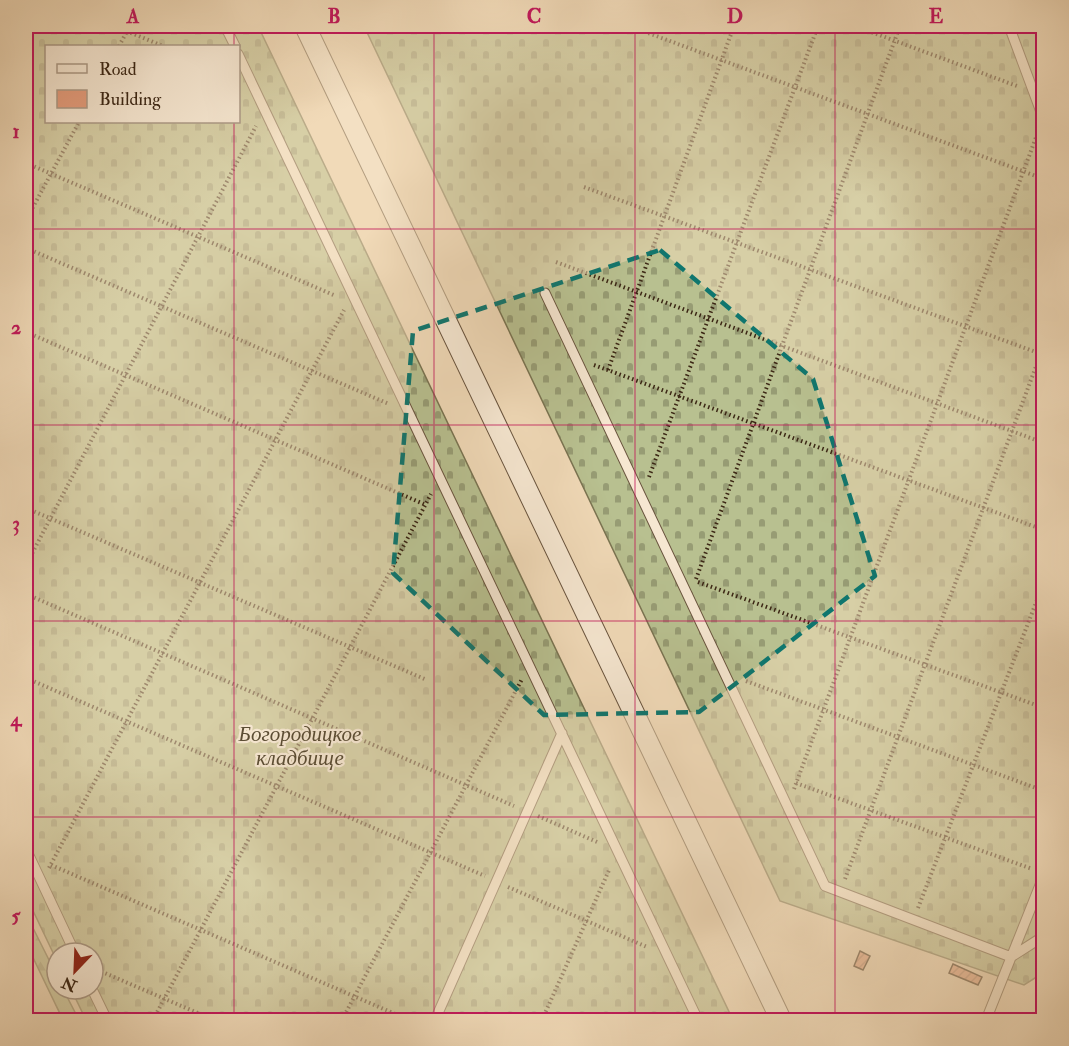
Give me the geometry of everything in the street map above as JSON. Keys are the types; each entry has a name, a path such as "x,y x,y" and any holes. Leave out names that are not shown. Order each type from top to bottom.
{"street":[{"path":"305,26 781,1020"}],"lane":[{"path":"225,26 234,45"},
{"path":"1009,26 1043,119"},
{"path":"240,58 698,1020"},
{"path":"545,293 825,886 1011,957"},
{"path":"435,1020 561,733"},
{"path":"26,849 69,941"},
{"path":"986,1020 1044,875"},
{"path":"1011,957 1044,936"},
{"path":"98,1001 108,1020"}],"path":[{"path":"114,26 161,45"},
{"path":"120,45 130,26"},
{"path":"608,370 734,26"},
{"path":"650,477 818,26"},
{"path":"855,26 1032,91"},
{"path":"695,581 900,26"},
{"path":"640,30 1044,179"},
{"path":"26,566 265,110"},
{"path":"787,806 1043,119"},
{"path":"26,220 78,123"},
{"path":"26,163 358,305"},
{"path":"584,187 1042,354"},
{"path":"26,248 389,404"},
{"path":"556,262 1044,443"},
{"path":"42,883 348,301"},
{"path":"26,332 426,505"},
{"path":"840,892 1044,345"},
{"path":"575,358 1044,530"},
{"path":"153,1020 440,478"},
{"path":"26,508 427,680"},
{"path":"678,574 1044,708"},
{"path":"914,920 1044,582"},
{"path":"26,594 617,851 542,1020"},
{"path":"342,1020 529,665"},
{"path":"26,678 655,950"},
{"path":"746,681 1044,791"},
{"path":"796,783 1033,869"},
{"path":"51,865 409,1020"},
{"path":"105,973 214,1020"}],"highlighted area":[{"path":"660,250 813,379 875,576 699,712 544,715 393,573 413,331"}],"green space":[{"name":"Богородицкое кладбище","path":"26,26 258,26 733,1020 86,1020 77,1001 105,1001 105,941 47,941 26,896"},
{"path":"364,26 1043,26 1043,973 1024,985 780,901"},
{"path":"26,914 45,952 45,983 26,943"},
{"path":"54,1001 69,1001 79,1020 63,1020"}],"building":[{"path":"860,951 870,956 863,970 854,966"},
{"path":"953,964 982,977 978,985 949,973"}]}
